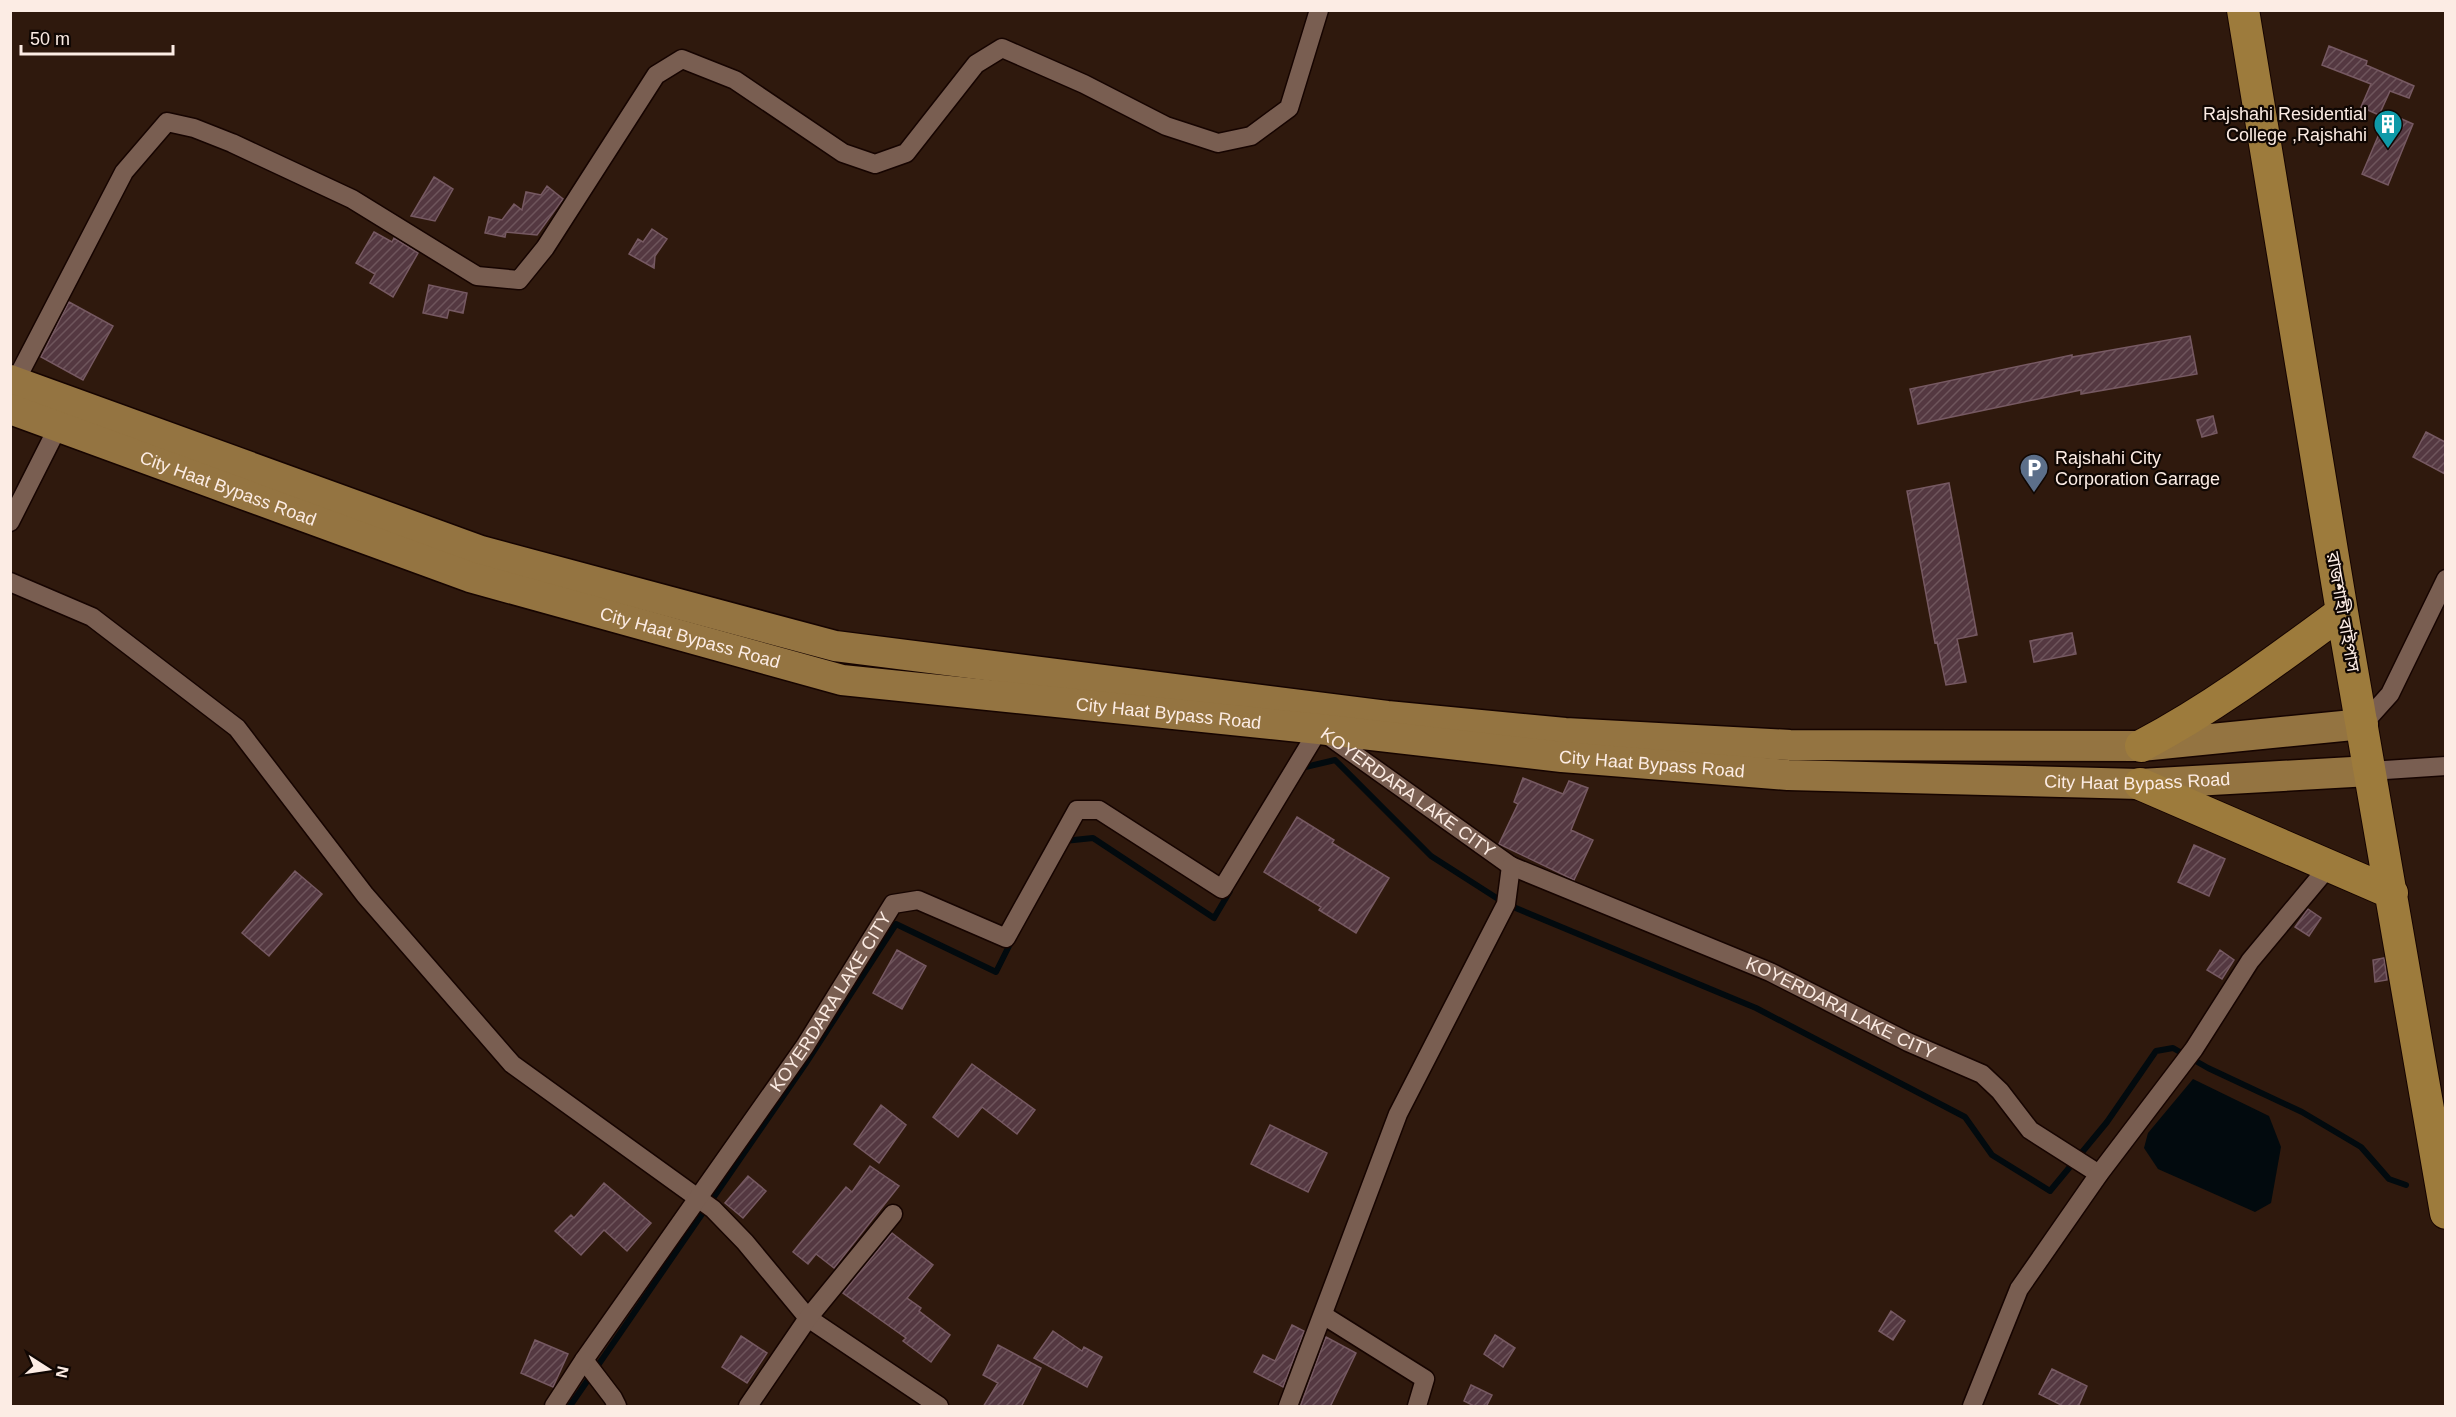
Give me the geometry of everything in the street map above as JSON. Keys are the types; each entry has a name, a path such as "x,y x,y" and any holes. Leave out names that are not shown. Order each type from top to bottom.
{"highway":[{"name":"রাজশাহী বাইপাস","path":"2243,10 2342,612 2392,893 2445,1213"},
{"path":"2141,746 2180,725 2238,688 2342,612"},
{"path":"2140,784 2392,893"}],"main road":[{"name":"City Haat Bypass Road","path":"14,380 58,427 470,577 842,680 1319,729 1562,757 1788,775 2140,784 2370,771"},
{"name":"City Haat Bypass Road","path":"14,380 481,551 835,646 1348,711 1565,733 1790,745 2141,746 2363,724"}],"street":[{"path":"14,380 124,172 167,122 194,128 232,142 352,199 477,276 519,280 545,248 656,75 682,59 735,80 843,153 875,164 906,153 976,64 1002,48 1084,84 1166,126 1218,142 1251,136 1289,108 1319,10"},
{"path":"10,522 58,427"},
{"path":"2363,724 2390,694 2445,579"},
{"path":"10,582 92,617 237,728 365,895 512,1064 704,1202 745,1242 808,1318 939,1407"},
{"name":"KOYERDARA LAKE CITY","path":"554,1407 584,1360 704,1202 805,1047 893,904 918,900 1006,938 1077,810 1099,810 1222,889 1319,729 1511,866 1770,972 1908,1042 1982,1074 2000,1091 2030,1130 2099,1174"},
{"path":"2370,771 2445,766"},
{"path":"1972,1407 2019,1289 2099,1174 2188,1057 2250,961 2330,865"},
{"path":"1288,1407 1398,1114 1506,904 1511,866"},
{"path":"748,1407 808,1318 893,1214"},
{"path":"1323,1315 1425,1379 1417,1407"},
{"path":"584,1360 613,1398 617,1407"}],"shaded area":[{"path":"2193,1079 2269,1116 2281,1147 2271,1203 2255,1212 2158,1169 2144,1148 2148,1133"}],"building":[{"path":"2329,46 2367,61 2366,65 2414,86 2409,98 2390,91 2379,115 2361,107 2371,84 2322,65"},
{"name":"Rajshahi Residential College ,Rajshahi","path":"2388,113 2413,124 2388,185 2362,174"},
{"path":"434,177 453,189 435,221 411,216"},
{"path":"547,186 563,199 537,235 506,232 505,237 485,233 489,217 502,220 514,204 522,210 526,192 541,195"},
{"path":"652,229 667,239 655,256 654,268 629,254 638,239 643,242"},
{"path":"374,232 392,242 394,238 418,253 393,297 370,283 375,274 356,263"},
{"path":"429,285 467,293 463,313 449,310 447,318 423,313"},
{"path":"69,302 113,326 83,380 41,357"},
{"path":"2190,336 2197,374 2081,394 2081,390 1918,424 1910,389 2072,355 2072,357"},
{"path":"2213,416 2217,433 2202,437 2197,420"},
{"path":"2426,432 2445,442 2445,474 2413,457"},
{"path":"1949,483 1977,635 1957,639 1966,682 1946,685 1937,642 1935,643 1907,491"},
{"path":"2072,633 2076,654 2034,662 2030,641"},
{"path":"1523,778 1563,794 1569,781 1588,788 1571,830 1593,840 1574,880 1499,844 1518,804 1514,802"},
{"path":"1297,817 1334,840 1332,843 1389,878 1356,933 1319,910 1321,907 1264,872"},
{"path":"2194,845 2225,859 2209,896 2178,882"},
{"path":"295,871 322,894 269,956 242,933"},
{"path":"2308,909 2321,918 2309,936 2295,927"},
{"path":"897,950 926,966 902,1009 873,993"},
{"path":"2220,950 2234,960 2222,979 2207,970"},
{"path":"2384,958 2387,980 2375,982 2373,960"},
{"path":"972,1064 1035,1110 1017,1134 982,1107 958,1137 933,1117"},
{"path":"881,1105 906,1125 879,1163 854,1144"},
{"path":"1270,1125 1327,1153 1308,1192 1251,1164"},
{"path":"870,1166 899,1186 834,1268 816,1254 808,1264 793,1252 846,1187 852,1192"},
{"path":"748,1176 766,1191 743,1218 725,1203"},
{"path":"604,1183 651,1223 627,1251 604,1230 581,1255 555,1231 571,1215 574,1218"},
{"path":"892,1233 933,1265 907,1298 921,1308 919,1311 950,1335 931,1362 903,1341 906,1338 843,1293"},
{"path":"1891,1311 1905,1321 1893,1340 1879,1331"},
{"path":"1292,1325 1304,1331 1283,1387 1254,1372 1263,1355 1275,1361"},
{"path":"1053,1331 1082,1351 1084,1347 1102,1357 1087,1387 1034,1358"},
{"path":"1495,1335 1515,1348 1503,1367 1484,1354"},
{"path":"741,1336 767,1353 747,1383 722,1367"},
{"path":"1326,1337 1356,1353 1330,1407 1300,1407"},
{"path":"535,1340 568,1354 553,1387 521,1373"},
{"path":"998,1345 1041,1368 1021,1407 983,1407 998,1383 983,1375"},
{"path":"2052,1369 2087,1386 2078,1407 2065,1407 2039,1394"},
{"path":"1471,1385 1492,1395 1486,1407 1476,1407 1464,1401"}],"waterway":[{"path":"1300,770 1335,760 1431,856 1506,904 1756,1008 1965,1117 1992,1155 2050,1191 2107,1122 2156,1051 2173,1048 2208,1068 2302,1112 2361,1147 2389,1179 2406,1185"},
{"path":"1064,841 1093,838 1214,918 1230,891"},
{"path":"570,1406 806,1063 896,924 996,972 1012,940"}],"place":[{"name":"Rajshahi Residential College ,Rajshahi","path":"2388,150"},
{"name":"Rajshahi City Corporation Garrage","path":"2034,494"}]}
